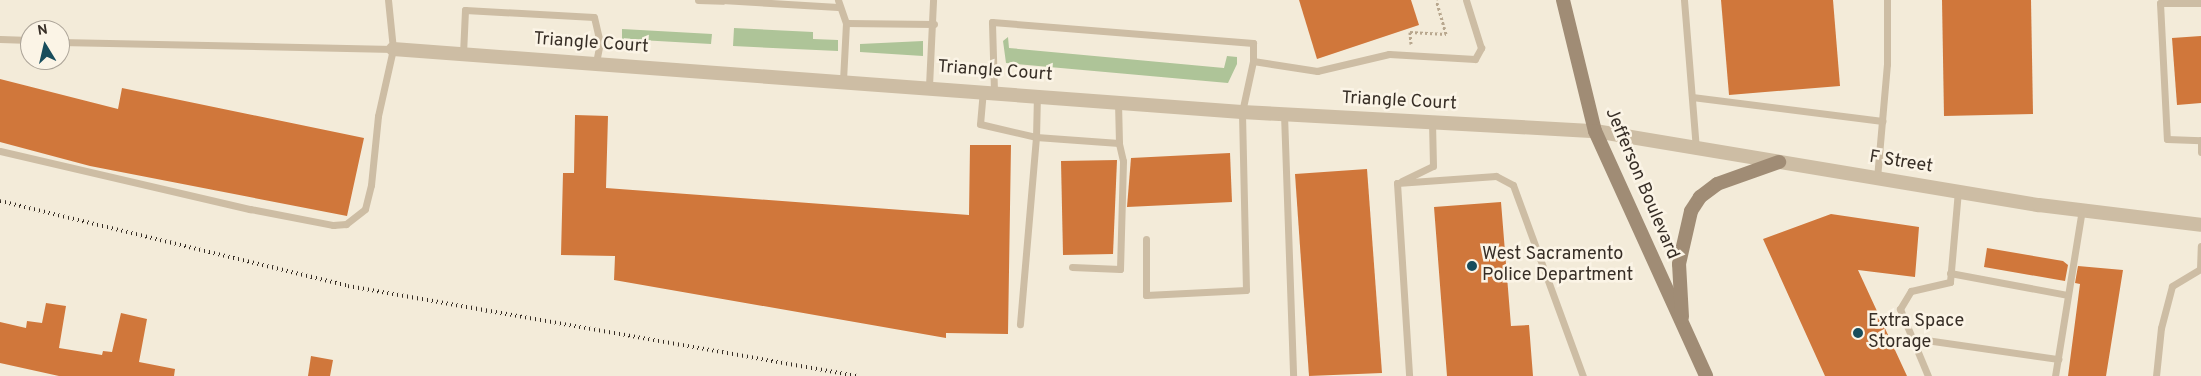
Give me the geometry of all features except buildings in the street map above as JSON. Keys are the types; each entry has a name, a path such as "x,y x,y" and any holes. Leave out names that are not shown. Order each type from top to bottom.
{"main road":[{"name":"Jefferson Boulevard","path":"1563,0 1595,131 1706,376"},
{"path":"1683,325 1679,264 1691,211 1700,196 1717,184 1779,162"}],"street":[{"name":"Triangle Court","path":"393,49 989,90 1242,112 1595,131"},
{"name":"F Street","path":"1595,131 1958,191 2082,210 2201,225"}],"lane":[{"path":"0,150 250,209 333,225 346,224 359,217 368,200 378,116 393,49 388,0"},
{"path":"698,0 838,4 846,23 843,80"},
{"path":"929,86 934,24 933,0"},
{"path":"1252,61 1317,71 1389,54 1475,59 1481,48 1466,0"},
{"path":"1684,0 1696,148"},
{"path":"1877,178 1882,121 1887,0"},
{"path":"2201,3 2160,3 2167,139 2201,140 2201,152"},
{"path":"463,54 466,10 594,17 600,42 596,62"},
{"path":"1119,143 1036,137 980,124 989,90 992,22 1253,43 1252,61 1242,112 1246,290 1146,295 1146,239"},
{"path":"846,23 934,24"},
{"path":"0,39 20,40"},
{"path":"70,42 393,49"},
{"path":"1020,324 1036,137 1037,94"},
{"path":"1692,98 1882,121"},
{"path":"1072,267 1120,269 1123,161 1119,143 1118,101"},
{"path":"1284,114 1293,376"},
{"path":"1398,183 1432,166 1432,123"},
{"path":"1398,183 1496,176 1514,186 1583,376"},
{"path":"1398,183 1409,376"},
{"path":"1928,376 1900,310 1911,291 1950,282 1958,191"},
{"path":"2055,376 2082,210"},
{"path":"2156,376 2161,328 2172,286 2200,268 2201,246"},
{"path":"1950,273 2067,295"},
{"path":"1912,338 2058,359"}],"path":[{"path":"1404,44 1411,44 1410,32 1446,34 1436,0"}],"green space":[{"path":"734,28 813,32 813,39 838,40 838,51 733,46"},
{"path":"622,29 712,34 711,44 622,39"},
{"path":"1008,37 1009,48 1224,68 1227,56 1237,57 1237,64 1228,83 1006,63 1003,41"},
{"path":"923,41 923,56 860,52 860,44"}],"railway":[{"path":"0,201 348,286 857,376"}],"place":[{"name":"West Sacramento Police Department","path":"1472,266"},
{"name":"Extra Space Storage","path":"1858,333"}]}
